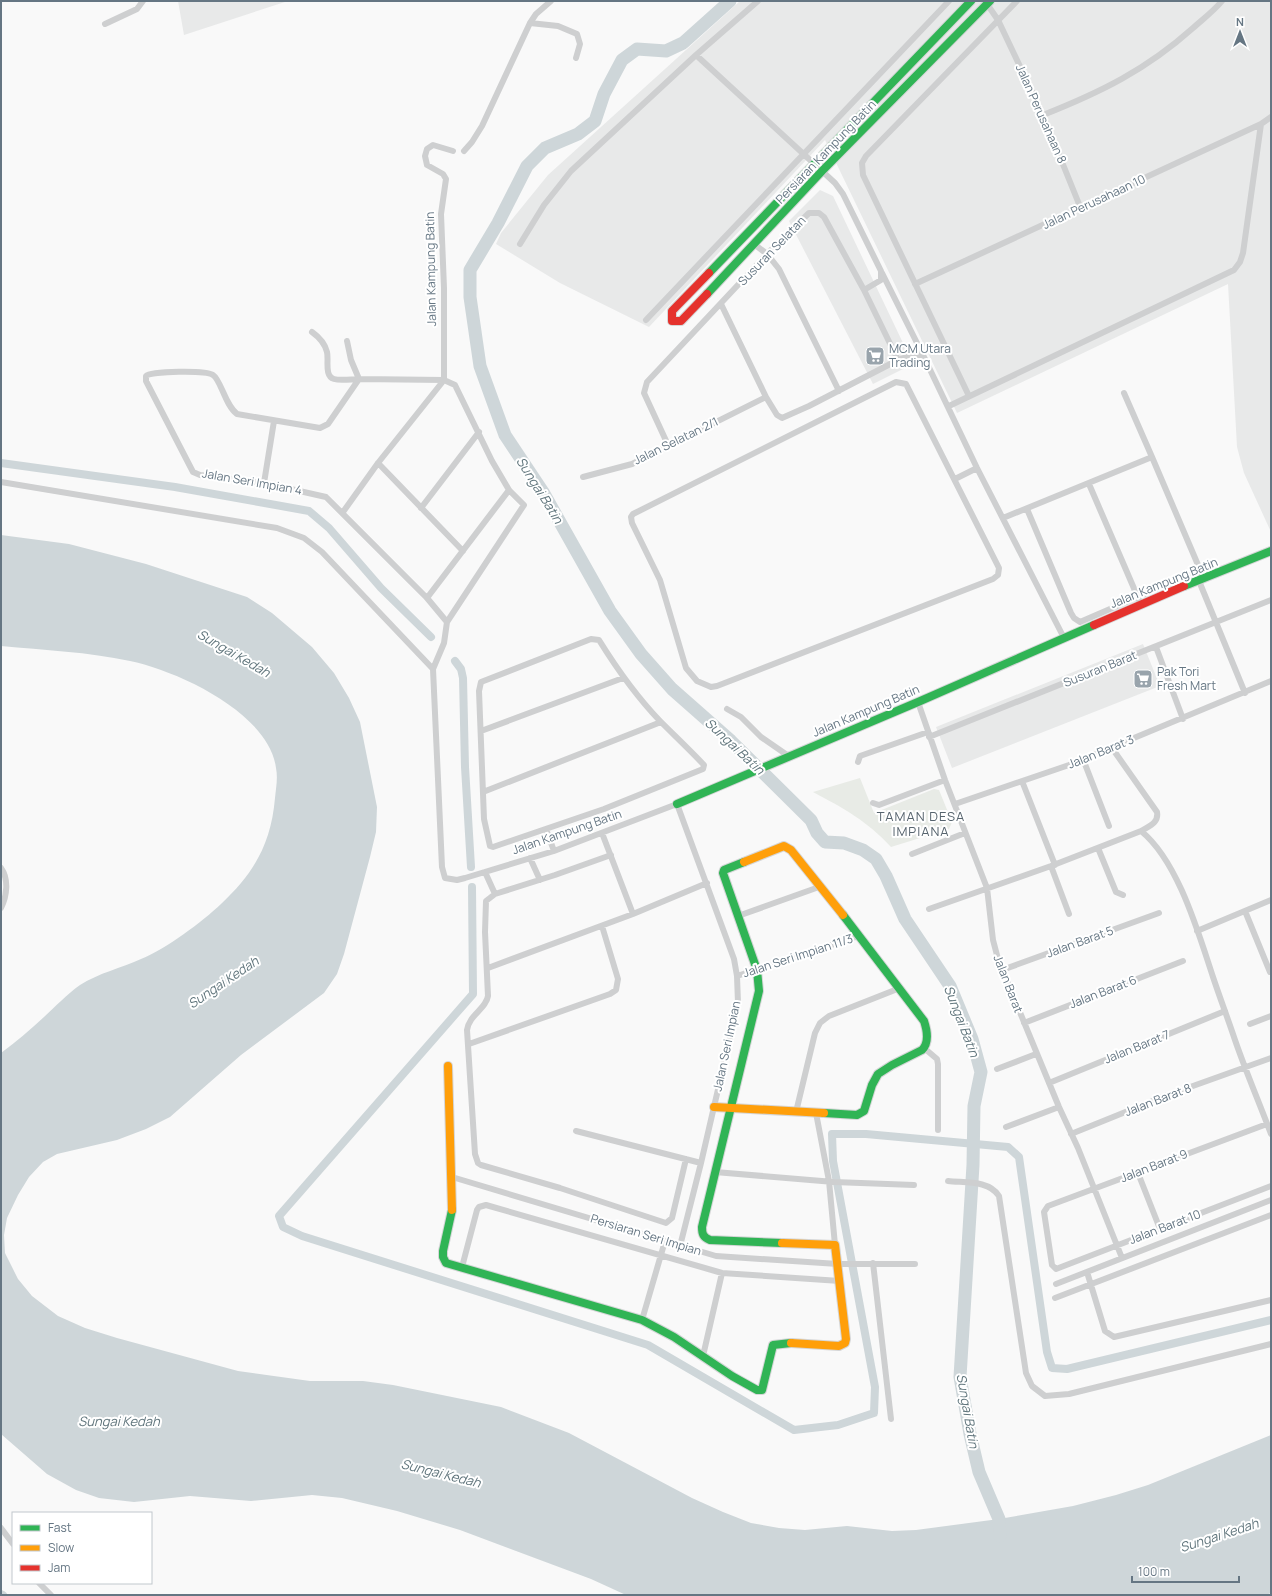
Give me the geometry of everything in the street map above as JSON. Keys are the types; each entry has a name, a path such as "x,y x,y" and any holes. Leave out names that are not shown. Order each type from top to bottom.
{"street":[{"path":"105,24 137,9 143,1"},
{"path":"464,151 472,142 482,126 530,23 536,14 551,1"},
{"path":"520,244 532,222 562,181 696,55 758,1"},
{"path":"646,320 949,1"},
{"name":"Persiaran Kampung Batin","path":"971,1 672,311 672,320 681,320 822,171 987,2"},
{"path":"969,396 863,175 862,163 866,156 1017,1"},
{"path":"1043,115 1079,101 1132,74 1159,57 1222,1"},
{"name":"Jalan Perusahaan 8","path":"987,2 998,20 1043,115 1080,209"},
{"path":"530,23 558,26 577,34 580,44 576,58"},
{"path":"696,55 814,163 835,183 843,194 949,406 977,468 1064,638"},
{"name":"Jalan Perusahaan 10","path":"915,284 1080,209 1261,124 1271,117"},
{"path":"949,406 1234,270 1240,262 1243,253 1261,124"},
{"name":"Jalan Kampung Batin","path":"444,380 444,288 440,214 446,179 443,174 427,165 425,156 427,148 433,146 453,151"},
{"name":"Susuran Selatan","path":"668,445 644,393 647,382 722,304 767,254 809,213 819,213 824,217 864,290 898,360"},
{"path":"754,244 767,254 779,269 839,390"},
{"path":"864,290 881,280 881,271"},
{"path":"722,304 766,397 777,415 782,418 898,360 912,355 924,358"},
{"path":"1,482 291,532 304,538 322,552 433,669 444,643 447,622 524,505 509,490 492,460 458,390 451,382 444,380 334,379 330,377 328,373 327,353 319,338 312,332"},
{"path":"347,341 351,360 359,379"},
{"name":"Jalan Seri Impian 4","path":"274,421 236,414 232,410 213,375 180,372 148,374 146,381 193,472 264,483 326,496 427,598 447,622"},
{"path":"264,483 274,421 324,427 328,424 359,379"},
{"path":"343,512 378,463 444,380"},
{"path":"896,382 906,384 955,479 999,568 998,575 993,579 717,686 711,687 691,676 686,668 660,580 632,523 631,517 634,514 896,382"},
{"path":"1124,392 1200,570 1216,622 1245,693"},
{"name":"Jalan Selatan 2/1","path":"583,477 632,464 766,397"},
{"path":"421,508 479,432"},
{"path":"1003,518 1152,457"},
{"path":"378,463 463,551"},
{"path":"955,479 977,468"},
{"path":"1089,484 1140,600"},
{"path":"427,598 509,490"},
{"path":"1027,509 1074,618 1080,622 1140,600 1200,570"},
{"name":"Jalan Kampung Batin","path":"433,669 443,873 445,878 449,880 465,878 554,851 677,804 790,757 1064,638 1140,600 1202,580 1271,551"},
{"name":"Susuran Barat","path":"858,762 860,756 928,734 1271,600"},
{"path":"591,638 599,640 623,678 661,722 704,765 703,769 604,809 493,847 490,846 484,819 479,691 481,682 591,638"},
{"path":"1156,646 1183,719"},
{"path":"481,731 623,678"},
{"name":"Jalan Barat 3","path":"955,804 1112,748 1271,681"},
{"name":"Jalan Barat","path":"918,702 945,780 988,888 993,940 1002,970 1036,1054 1095,1189 1122,1258"},
{"path":"727,709 741,717 761,737 790,757"},
{"path":"483,792 661,722"},
{"path":"929,909 1053,866 1141,831 1156,822 1158,812 1112,748"},
{"path":"1083,759 1109,826"},
{"path":"873,803 879,805 945,780"},
{"path":"1022,781 1069,914"},
{"name":"Jalan Seri Impian","path":"677,804 734,959 737,976 738,1003 680,1246"},
{"path":"546,829 554,851"},
{"path":"1141,831 1148,837 1173,874 1197,931 1245,1067 1271,1132"},
{"path":"912,854 966,832"},
{"path":"602,833 633,914"},
{"path":"714,1107 730,1108 796,1112 816,1113 861,1114 864,1111 875,1076 886,1068 915,1055 924,1048 927,1031 924,1021 900,988 791,850 784,846 724,870 723,876 757,970 759,984 758,997 730,1108 702,1227 702,1234 705,1238 710,1240 835,1245"},
{"path":"1098,848 1116,892 1123,895"},
{"path":"611,855 540,880 494,894 488,898 485,906 484,932 488,968 487,1001 470,1019 468,1025 475,1154 478,1163 481,1165 560,1188 666,1223 672,1218 686,1159"},
{"path":"530,858 540,880"},
{"path":"1,868 6,879 7,889 1,908"},
{"path":"485,872 494,894"},
{"path":"488,968 633,914 707,883"},
{"path":"738,916 819,887"},
{"path":"1197,931 1271,900"},
{"path":"1245,911 1270,972"},
{"name":"Jalan Barat 5","path":"1002,970 1158,913"},
{"path":"469,1044 610,994 616,990 618,979 602,926"},
{"name":"Jalan Seri Impian 11/3","path":"737,976 859,936"},
{"name":"Jalan Barat 6","path":"1024,1023 1183,961"},
{"path":"796,1112 814,1033 820,1023 829,1016 900,988"},
{"name":"Jalan Barat 7","path":"1049,1083 1225,1011"},
{"path":"1250,1024 1271,1016"},
{"path":"924,1048 937,1059 938,1064 938,1130"},
{"path":"997,1070 1036,1054"},
{"name":"Jalan Barat 8","path":"1072,1134 1271,1058"},
{"path":"448,1066 453,1214 443,1257 446,1263 462,1266 642,1320 757,1390 762,1390 773,1345 784,1343 839,1346 845,1343 840,1281 841,1263 835,1245 831,1182 816,1113"},
{"path":"1006,1128 1059,1107"},
{"name":"Jalan Barat 9","path":"1059,1268 1054,1268 1052,1265 1044,1212 1048,1206 1267,1124"},
{"path":"576,1131 701,1163"},
{"path":"715,1172 831,1182 914,1185"},
{"path":"1138,1172 1160,1229"},
{"name":"Persiaran Seri Impian","path":"452,1177 680,1246 724,1257 841,1263 915,1264"},
{"path":"948,1181 977,1184 992,1188 1001,1201 1026,1373 1032,1386 1045,1396 1069,1394 1271,1344"},
{"name":"Jalan Barat 10","path":"1059,1268 1271,1186"},
{"path":"1056,1284 1271,1200"},
{"path":"462,1266 477,1210 479,1207 486,1205 722,1273 840,1281"},
{"path":"1055,1298 1271,1215"},
{"path":"642,1320 665,1241"},
{"path":"873,1263 891,1419"},
{"path":"1087,1272 1092,1284 1105,1331 1114,1337 1271,1300"},
{"path":"703,1356 722,1273"},
{"path":"1,1528 12,1543"},
{"path":"40,1584 51,1595"}],"shaded area":[{"path":"178,1 288,1 184,35"},
{"path":"740,1 1271,1 1271,532 1244,473 1237,447 1228,284 957,413 825,140 649,327 560,283 496,244 501,233 548,175"},
{"path":"820,190 833,196 913,364 873,384 789,221"},
{"path":"1143,644 1160,686 952,768 936,727"},
{"path":"860,778 874,813 934,789 939,790 952,822 949,829 891,847 855,816 813,792"}],"water":[{"name":"Sungai Kedah","path":"1,535 69,544 146,564 247,597 272,613 312,647 334,673 349,698 360,722 377,807 376,832 344,954 337,974 324,993 241,1055 170,1117 146,1129 117,1140 57,1154 43,1162 29,1177 7,1218 4,1235 5,1253 18,1279 32,1296 58,1316 85,1328 238,1371 310,1381 363,1381 393,1385 501,1407 569,1433 692,1498 723,1512 751,1523 779,1528 805,1530 847,1526 892,1531 916,1530 999,1519 1073,1506 1148,1485 1271,1435 1271,1593 1266,1595 626,1595 591,1579 460,1530 397,1511 342,1498 312,1495 251,1501 190,1496 134,1502 99,1498 76,1490 47,1474 1,1434 1,1053 80,985 95,977 151,955 161,949 204,919 233,892 252,869 265,844 270,830 273,814 277,776 270,748 257,729 239,713 218,698 172,674 150,666 114,658 82,653 1,646"}],"waterway":[{"name":"Sungai Batin","path":"730,1 683,43 666,51 637,49 622,60 604,94 595,121 578,134 545,148 527,166 498,223 470,270 470,297 480,366 505,435 543,492 610,611 641,654 672,689 731,741 811,820 817,833 825,842 844,843 863,850 876,859 886,876 905,919 950,986 972,1039 981,1072 974,1106 973,1165 960,1377 970,1434 979,1472 999,1519 1000,1536"},
{"path":"1,463 175,487 309,511 329,528 381,588 431,637"},
{"path":"455,661 461,669 463,678 465,767 471,867"},
{"path":"472,887 473,994 279,1216 283,1227 302,1236 648,1345 794,1430 838,1425 874,1413 875,1387 833,1161 832,1134 866,1134 1008,1147 1019,1157 1047,1352 1052,1368 1067,1369 1271,1320"}],"traffic: fast":[{"path":"709,273 971,1"},
{"path":"707,294 822,171 990,1"},
{"path":"1184,586 1271,551"},
{"path":"677,804 918,702 1094,625"},
{"path":"744,862 724,870 723,873 757,970 759,991 702,1232 703,1235 710,1240 782,1243"},
{"path":"824,1113 857,1115 864,1111 872,1085 878,1074 922,1050 926,1044 927,1032 924,1021 843,915"},
{"path":"452,1210 443,1251 443,1257 446,1263 642,1320 674,1337 732,1376 757,1390 762,1390 773,1345 791,1343"}],"traffic: slow":[{"path":"744,862 784,846 791,850 843,915"},
{"path":"448,1066 452,1210"},
{"path":"714,1107 824,1113"},
{"path":"782,1243 835,1245 846,1339 845,1343 839,1346 791,1343"}],"traffic: jam":[{"path":"707,294 681,321 672,321 672,311 709,273"},
{"path":"1094,625 1184,586"}],"place":[{"name":"MCM Utara Trading","path":"875,356"},
{"name":"Pak Tori Fresh Mart","path":"1143,679"}],"district":[{"name":"TAMAN DESA IMPIANA","path":"921,824"}]}
